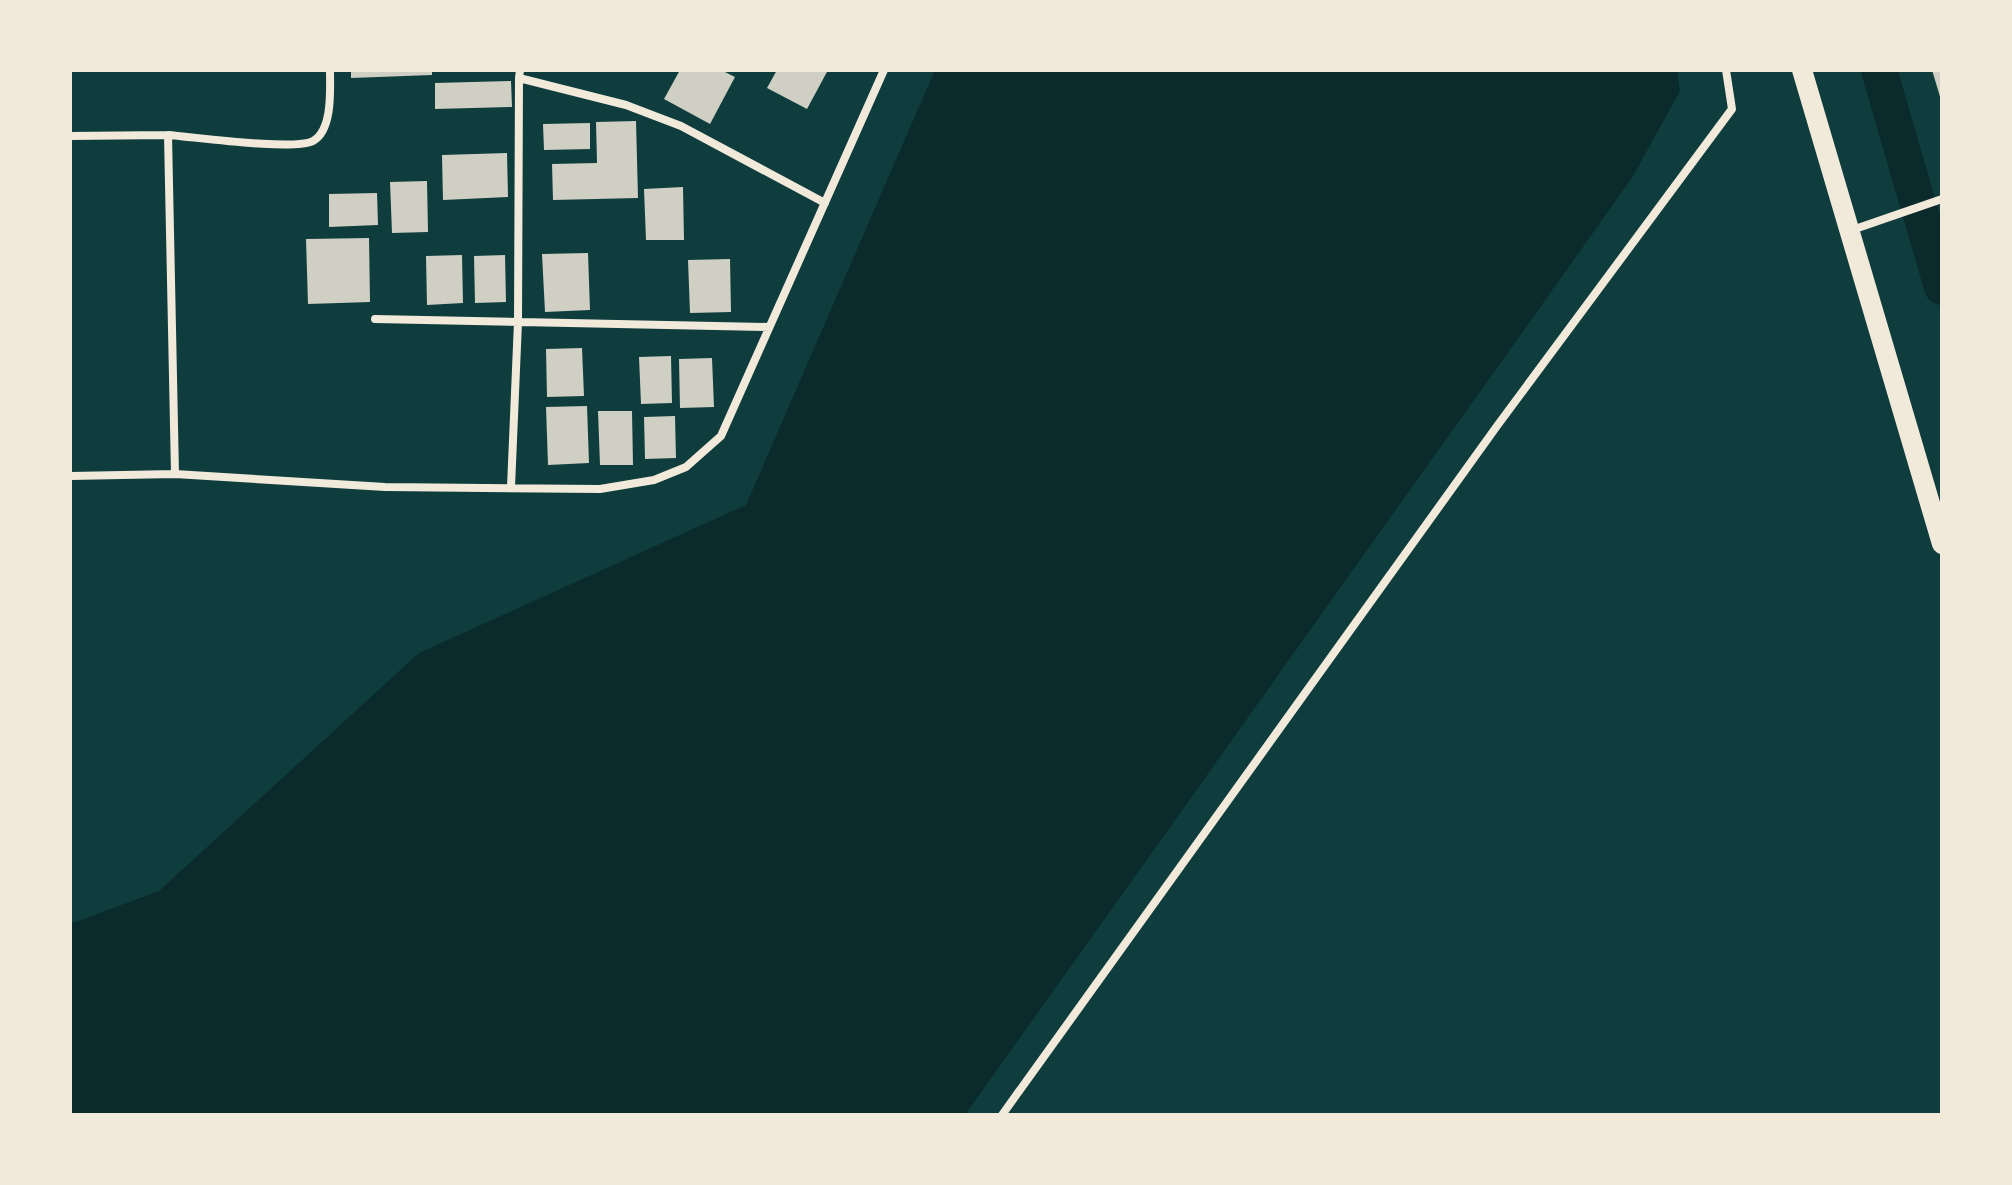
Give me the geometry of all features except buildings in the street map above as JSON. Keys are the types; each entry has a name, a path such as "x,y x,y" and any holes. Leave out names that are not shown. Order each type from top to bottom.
{"main road":[{"path":"1802,70 1942,544"}],"street":[{"path":"70,136 168,135 292,145 314,140 323,129 330,108 330,70"},
{"path":"70,476 175,474 385,487 600,489 654,480 686,467 721,436 884,70"},
{"path":"1002,1115 1497,426 1732,109 1726,70"},
{"path":"511,487 518,322 520,74 626,105 681,126 825,203"},
{"path":"168,135 175,474"},
{"path":"1851,231 1942,199"},
{"path":"375,319 769,327"}],"water":[{"path":"935,70 1677,70 1680,91 1632,178 965,1115 70,1115 70,924 159,891 419,653 746,505"}],"waterway":[{"path":"1879,70 1942,287"}]}
